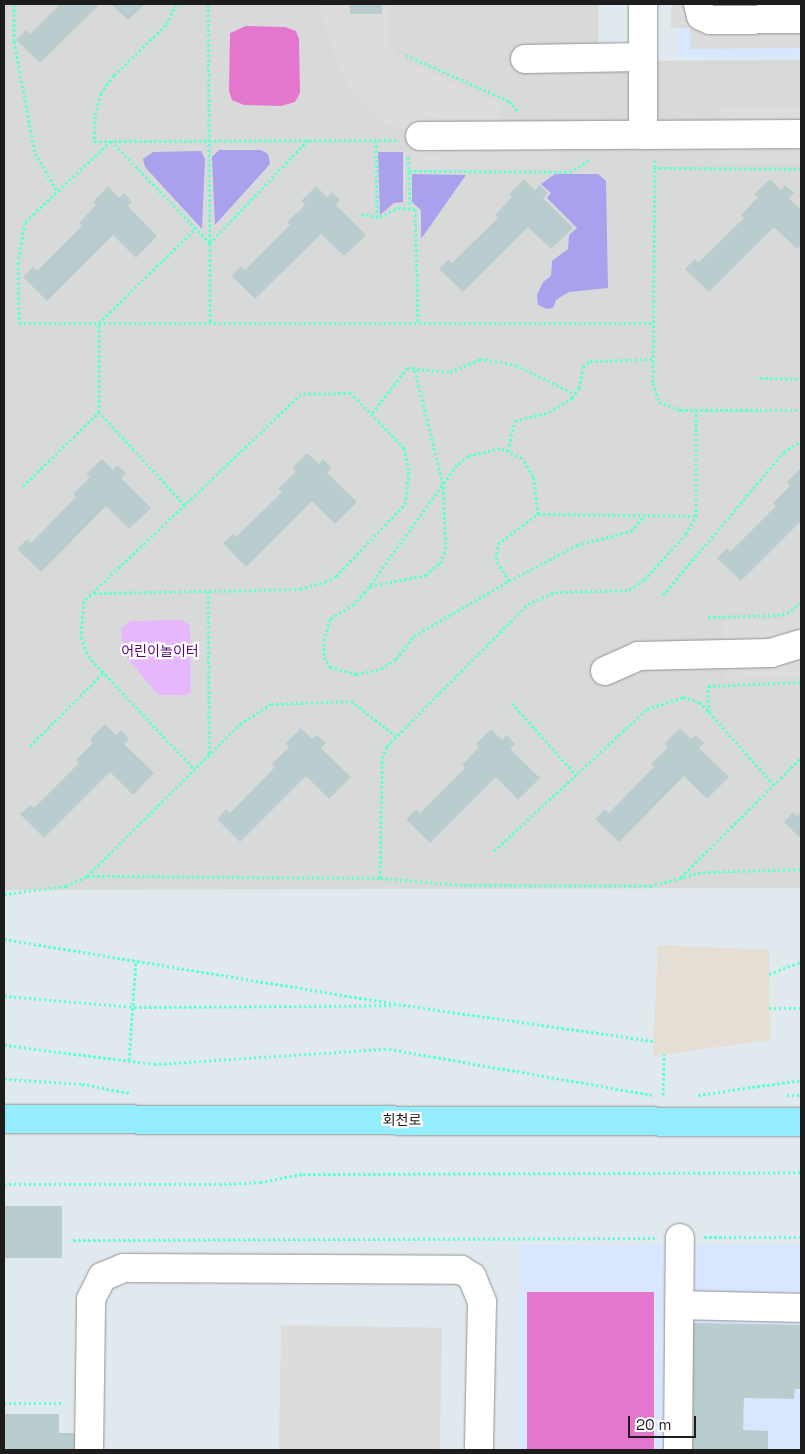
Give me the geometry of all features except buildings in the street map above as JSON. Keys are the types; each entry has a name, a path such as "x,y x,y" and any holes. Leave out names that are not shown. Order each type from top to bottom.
{"main road":[{"name":"회천로","path":"4,1119 801,1122"}],"street":[{"path":"643,4 643,57 649,144"},
{"path":"698,4 701,16 710,20 801,19"},
{"path":"525,59 643,57"},
{"path":"411,144 649,144 801,134"},
{"path":"605,671 638,656 771,653 801,644"},
{"path":"678,1450 680,1238"},
{"path":"89,1450 91,1299 95,1286 111,1272 123,1268 445,1268 461,1270 472,1277 479,1289 482,1332 479,1450"},
{"path":"680,1305 801,1308"}],"path":[{"path":"14,4 14,41 35,153 57,191"},
{"path":"176,4 166,25 114,75 101,93 95,116 94,141 376,140 411,144 408,171 410,207 416,213 418,323"},
{"path":"208,4 210,323"},
{"path":"406,55 509,101 522,114"},
{"path":"210,243 308,140"},
{"path":"376,140 377,217"},
{"path":"111,141 34,212 22,231 18,262 19,323 653,323"},
{"path":"111,141 194,230 210,243"},
{"path":"649,144 654,168 652,383 659,402 680,410 801,410"},
{"path":"654,168 801,169"},
{"path":"408,171 570,172"},
{"path":"361,214 387,217 398,208 410,207"},
{"path":"185,505 99,412 99,323 194,230"},
{"path":"372,414 401,373 414,367 450,372 480,359 497,360 516,365 575,394"},
{"path":"508,451 515,421 550,412 575,394 583,367 590,361 653,359"},
{"path":"369,586 426,575 440,563 447,543 443,484 414,367"},
{"path":"760,378 801,379"},
{"path":"94,593 300,589 325,582 336,576 405,504 409,489 404,448 351,393 301,394 84,601 81,612 81,638 88,656 194,769"},
{"path":"380,878 382,758 395,735 528,604 555,592 617,592 638,586 686,534 696,516 696,410"},
{"path":"23,486 99,412"},
{"path":"663,595 784,452 801,441"},
{"path":"538,514 529,466 522,458 508,451 491,448 468,456 443,484 354,604 330,619 325,629 324,657 330,667 356,674 381,669 396,658 414,636 509,581 577,545 631,531 645,515"},
{"path":"509,581 496,559 498,544 538,514 696,516"},
{"path":"208,591 209,754"},
{"path":"708,617 777,615 787,613 801,603"},
{"path":"30,746 104,672"},
{"path":"709,712 708,686 801,682"},
{"path":"494,851 647,709 660,702 683,697 691,698 709,712 774,785"},
{"path":"4,894 66,886 87,876 240,724 272,704 351,702 395,735"},
{"path":"512,703 576,774"},
{"path":"680,877 801,758"},
{"path":"87,876 380,878 464,885 650,886 680,877 733,870 801,869"},
{"path":"4,939 403,1004 653,1041 648,1040"},
{"path":"129,1060 136,960"},
{"path":"769,974 801,962"},
{"path":"4,996 134,1007 403,1004"},
{"path":"769,1008 801,1008"},
{"path":"4,1044 171,1064 389,1049 655,1095"},
{"path":"663,1095 664,1054"},
{"path":"697,1095 801,1080"},
{"path":"4,1184 219,1184 260,1182 303,1174 801,1172"},
{"path":"73,1240 801,1237"},
{"path":"4,1403 90,1404"}],"shaded area":[{"path":"4,4 599,4 598,61 801,60 801,888 4,890"},
{"path":"318,4 388,4 388,44 400,59 500,103 501,124 559,124 559,167 412,168 408,131 384,122 350,91 329,42"},
{"path":"671,4 708,4 708,10 801,9 801,48 690,49 690,28 671,28"},
{"path":"678,4 801,4 801,57 678,57"},
{"path":"246,26 285,27 296,31 299,39 300,93 295,102 281,106 244,105 232,100 229,91 230,33"},
{"path":"719,107 801,107 801,163 719,163"},
{"path":"219,150 261,150 268,154 270,164 215,225 212,157"},
{"path":"201,151 205,159 202,229 145,167 143,159 153,152"},
{"path":"378,152 403,152 403,202 394,203 380,215"},
{"path":"412,174 466,175 421,239 421,210 412,202"},
{"path":"555,174 598,174 606,181 608,288 569,292 556,300 553,308 547,309 538,305 537,295 543,282 551,276 552,261 568,249 569,235 577,228 547,198 551,193 541,184"},
{"path":"801,611 801,676 724,679 724,621 782,620"},
{"path":"658,945 769,950 770,1040 653,1056"},
{"path":"520,1245 801,1245 801,1450 520,1450"},
{"path":"527,1292 654,1292 654,1450 527,1450"},
{"path":"281,1325 442,1328 440,1450 279,1450"}],"green space":[{"name":"어린이놀이터","path":"182,620 190,626 191,692 186,695 158,695 124,654 121,628 131,621"}]}
